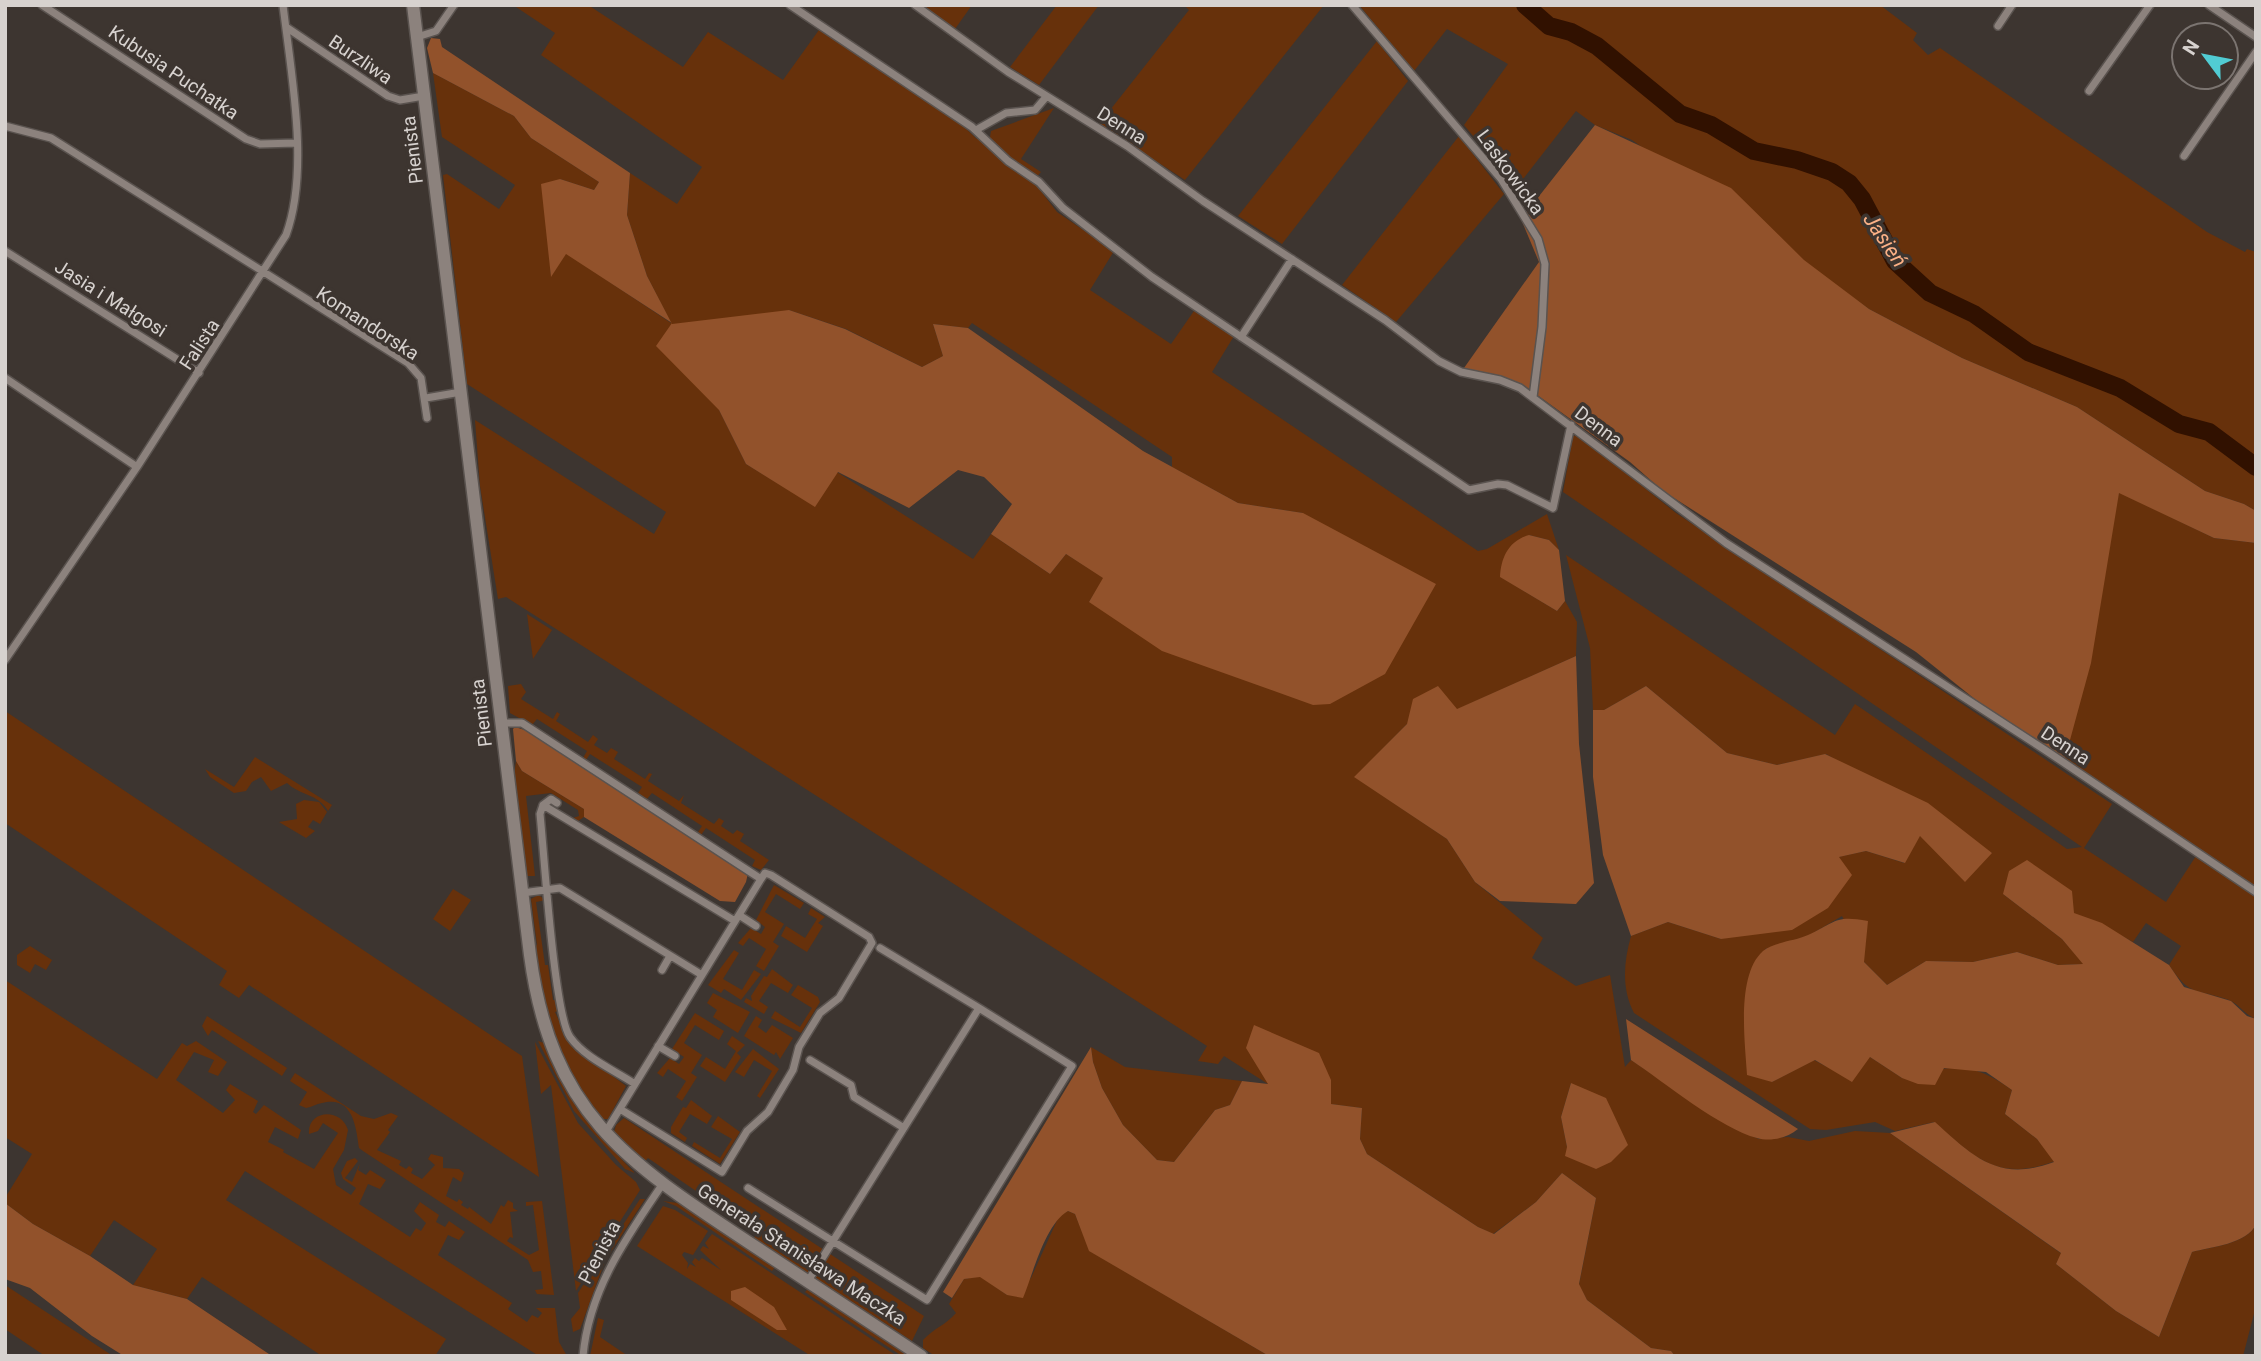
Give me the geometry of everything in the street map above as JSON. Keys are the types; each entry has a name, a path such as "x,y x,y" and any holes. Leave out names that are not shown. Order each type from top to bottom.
{"street":[{"name":"Kubusia Puchatka","path":"42,5 246,139 260,144 296,143"},
{"name":"Falista","path":"5,660 137,467 279,251 293,216 298,192 283,5"},
{"name":"Pienista","path":"413,5 533,981 547,1032 570,1083 605,1133 662,1185 606,1274 589,1318 583,1356"},
{"path":"417,37 436,31 454,5"},
{"path":"790,5 976,130 1008,161 1039,182 1063,208 1125,257 1469,490 1498,484 1507,485 1553,508 1571,425"},
{"name":"Denna","path":"915,5 1046,97 1127,146 1203,201 1385,320 1439,361 1461,372 1500,380 1533,397 1659,495 1726,543 2045,750 2256,892"},
{"name":"Laskowicka","path":"1352,5 1501,178 1538,239 1545,264 1542,327 1533,397"},
{"path":"1998,26 2012,5"},
{"path":"2089,91 2150,5"},
{"path":"2209,5 2256,37"},
{"name":"Burzliwa","path":"286,27 388,96 400,100 424,96"},
{"path":"2184,156 2256,52"},
{"path":"976,130 1006,113 1035,110 1046,97"},
{"name":"Komandorska","path":"5,126 51,138 263,275 408,363 421,378 427,418"},
{"name":"Jasia i Małgosi","path":"5,251 199,373"},
{"path":"1241,337 1292,259"},
{"path":"5,378 137,467"},
{"path":"426,398 461,392"},
{"path":"501,723 522,723 761,878"},
{"path":"557,803 551,799 543,805 540,814 565,1027 584,1051 635,1084"},
{"path":"543,805 737,918 756,926"},
{"path":"605,1133 765,873 869,937 873,943 839,998 820,1013 799,1047 793,1070 768,1112 747,1131 722,1172 620,1109"},
{"path":"522,893 547,889 563,890 702,975"},
{"path":"748,1188 927,1300 1072,1066 880,948"},
{"path":"662,970 670,956"},
{"path":"808,1281 979,1008"},
{"path":"658,1046 675,1056"},
{"path":"810,1060 850,1085 854,1097 904,1128"},
{"name":"Generała Stanisława Maczka","path":"662,1185 921,1356"}],"shaded area":[{"path":"513,5 588,5 683,67 708,32 783,80 824,23 968,119 964,127 977,139 990,137 991,131 1054,108 1021,159 1041,172 1033,181 1057,212 1114,251 1090,290 1171,344 1196,308 1234,336 1212,372 1478,551 1487,549 1547,514 1559,550 1549,540 1529,535 1501,577 1557,611 1565,601 1577,622 1576,656 1456,710 1407,724 1355,777 1447,839 1475,882 1543,938 1532,958 1576,986 1610,975 1625,1067 1631,1060 1735,1129 1759,1139 1788,1137 1809,1141 1855,1131 1890,1133 2062,1254 2056,1264 2116,1311 2159,1337 2192,1252 2237,1240 2252,1231 2256,1224 2256,1306 2243,1356 1675,1356 1671,1351 1651,1348 1587,1300 1579,1285 1596,1198 1562,1173 1536,1202 1493,1234 1478,1227 1367,1154 1360,1139 1362,1108 1331,1104 1331,1080 1268,1084 1224,1056 1218,1064 1198,1061 1207,1046 506,597 498,599 480,486 475,420 654,534 666,512 467,384 443,175 447,174 499,209 515,185 442,137 433,73 514,116 531,138 599,182 594,190 560,179 547,227 551,276 566,253 671,323 647,276 627,215 630,173 677,204 702,167 541,55 555,33","holes":["789,310 846,329 922,367 943,356 933,324 968,328 972,323 1172,457 1172,467 1238,503 1303,513 1089,602 1104,578 1066,554 1050,574 991,534 973,559 837,472 815,506 746,464 719,410","1571,1083 1596,1169 1567,1147 1561,1117"]},
{"path":"923,5 972,5 955,29"},
{"path":"1057,5 1099,5 1039,85 1010,67"},
{"path":"1184,5 1324,5 1185,180 1099,124 1189,10"},
{"path":"1359,5 1880,5 1917,33 1913,40 1928,55 1940,48 2207,232 2245,252 2247,249 2256,252 2256,511 2244,504 2205,491 2077,407 1962,358 1869,309 1632,140 1595,125 1576,111 1516,188 1464,125 1508,64 1447,29 1414,71"},
{"path":"431,38 440,39 442,47 630,173 627,215 647,276 671,322 566,254 551,277 541,184 560,179 594,190 599,182 531,138 514,116 433,73 427,48"},
{"path":"1377,41 1408,81 1282,244 1238,216"},
{"path":"1595,125 1731,188 1804,260 1869,309 1962,358 2077,407 2205,491 2244,504 2256,511 2256,543 2214,538 2119,493 2091,663 2064,762 2006,724 1916,652 1663,491 1630,462 1522,384 1464,368 1539,262 1521,219"},
{"path":"1459,136 1504,194 1396,322 1342,285"},
{"path":"789,310 845,329 922,367 943,356 933,324 968,328 1143,451 1238,503 1303,513 1436,584 1385,674 1330,704 1313,705 1162,651 1089,602 1103,578 1066,554 1050,574 991,534 1012,504 984,477 958,470 909,508 838,472 815,507 746,464 719,410 656,346 672,323"},
{"path":"1578,435 1676,513 2112,804 2084,848 2166,902 2196,856 2256,897 2256,1019 2229,1000 2195,990 2183,983 2169,965 2181,946 2146,923 2133,942 2086,920 2003,894 2062,939 2084,964 2058,965 2017,952 1973,962 1926,961 1887,985 1864,962 1842,916 1808,936 1765,949 1772,1082 1814,1060 1827,1067 1870,1057 1902,1078 1947,1068 1971,1069 1983,1073 2012,1090 2005,1114 2037,1139 2055,1161 2018,1169 2002,1168 1975,1156 1934,1122 1895,1131 1875,1122 1826,1130 1810,1129 1634,1013 1625,984 1631,936 1668,922 1721,939 1838,857 1866,851 1904,863 1920,835 1992,853 1826,754 1777,765 1727,753 1646,686 1604,710 1593,710 1590,648 1566,555 1835,735 1855,704 2067,849 2082,847 1563,492 1573,436"},
{"path":"2119,492 2214,538 2256,543 2256,887 2064,762"},
{"path":"1529,535 1549,540 1559,550 1565,601 1557,611 1500,577 1507,551 1516,541"},
{"path":"527,614 552,630 533,659"},
{"path":"1576,656 1579,744 1594,883 1576,904 1500,901 1475,882 1447,839 1354,777 1407,724 1413,699 1438,686 1457,709"},
{"path":"521,684 526,692 521,699 553,719 557,712 560,714 556,721 588,742 593,735 598,739 594,745 607,753 611,748 618,752 614,759 645,779 649,773 652,774 648,781 679,801 684,795 681,803 714,824 719,818 724,821 721,826 733,834 737,830 744,834 740,841 769,860 761,870 752,866 755,860 706,828 701,835 698,832 702,826 652,793 647,799 638,793 642,787 590,754 586,760 583,758 587,751 537,719 532,725 510,713 508,686"},
{"path":"1646,686 1727,753 1777,765 1825,754 1928,803 1992,853 1965,882 1920,836 1905,863 1866,851 1839,857 1852,875 1828,908 1792,930 1721,939 1668,922 1631,936 1603,855 1593,777 1593,710 1604,710"},
{"path":"5,711 522,1056 539,1177 249,985 239,998 219,985 227,971 5,823"},
{"path":"515,727 528,731 748,873 735,902 720,901 584,817 584,809 522,771 516,761"},
{"path":"255,757 332,805 328,811 319,801 287,783 271,791 261,777 252,782 246,791 234,793 210,777 205,769 234,787"},
{"path":"516,761 522,771 584,809 584,817 578,821 573,818 579,816 578,810 551,793 526,796 535,876 527,876 514,777"},
{"path":"304,800 319,802 327,812 320,824 313,820 308,827 315,831 306,838 279,822 297,819 296,804"},
{"path":"2027,860 2072,891 2074,913 2102,923 2169,965 2184,987 2231,1001 2247,1016 2256,1019 2256,1224 2252,1231 2237,1240 2192,1252 2159,1337 2116,1311 2056,1264 2061,1253 1890,1133 1935,1122 1975,1155 2002,1168 2034,1168 2054,1162 2037,1139 2005,1114 2012,1090 1986,1072 1944,1068 1935,1085 1918,1084 1902,1078 1870,1057 1852,1082 1815,1060 1772,1082 1747,1075 1744,1010 1754,962 1768,948 1808,935 1842,919 1868,921 1864,962 1887,985 1926,961 1973,962 2017,952 2058,965 2083,964 2062,939 2003,894 2009,871"},
{"path":"774,885 804,903 800,909 776,894 765,912 784,924 773,942 779,946 764,971 756,966 766,949 749,938 743,946 738,943 751,928 761,934 765,927 756,920"},
{"path":"453,889 471,900 450,931 433,919"},
{"path":"538,895 546,900 536,902 545,965 548,965 553,1000 557,1000 558,1011 555,1012 570,1044 626,1086 608,1119 603,1119 575,1083 556,1038 534,946 537,945 531,899"},
{"path":"811,908 825,917 818,923 823,926 807,952 781,936 786,926 805,938 817,919 808,914"},
{"path":"30,946 52,960 46,970 35,964 30,973 17,965 17,955"},
{"path":"734,950 739,953 723,979 742,990 754,970 761,974 741,1000 724,989 721,993 708,985"},
{"path":"772,969 793,985 788,993 771,983 759,1001 768,1007 764,1014 744,1002 746,998 752,1001 751,996"},
{"path":"5,980 157,1079 182,1043 187,1046 196,1041 227,1062 218,1076 208,1072 214,1060 194,1052 176,1080 223,1113 235,1100 226,1090 230,1084 258,1101 253,1112 256,1114 264,1105 301,1130 298,1139 275,1127 268,1142 314,1169 338,1133 323,1123 318,1131 309,1134 310,1126 313,1120 325,1114 339,1118 348,1130 344,1150 333,1169 336,1185 351,1195 356,1188 343,1179 341,1173 347,1161 355,1158 358,1161 345,1178 352,1182 360,1163 358,1170 366,1175 370,1170 386,1180 380,1189 368,1184 359,1204 410,1237 416,1228 421,1231 426,1223 414,1211 420,1202 439,1215 436,1222 445,1227 449,1221 465,1232 459,1240 448,1235 438,1255 512,1303 508,1309 527,1322 532,1315 538,1318 542,1313 536,1308 555,1308 559,1342 567,1356 539,1356 245,1171 226,1200 446,1339 435,1356 322,1356 202,1277 187,1299 133,1285 157,1249 114,1220 90,1256 33,1224 5,1203 5,1198 32,1154 5,1137"},
{"path":"798,985 818,997 820,1002 801,1033 771,1018 775,1011 800,1027 812,1008 791,995"},
{"path":"713,993 750,1012 738,1033 713,1017 717,1010 707,1003"},
{"path":"695,1013 724,1031 719,1040 695,1025 684,1043 702,1055 691,1073 697,1077 682,1101 676,1097 686,1081 668,1069 663,1077 657,1073 670,1058 679,1064 684,1057 672,1049"},
{"path":"207,1016 287,1068 282,1076 212,1030 208,1036 202,1026"},
{"path":"756,1016 762,1020 758,1027 766,1033 772,1025 793,1038 780,1059 776,1052 774,1055 744,1036"},
{"path":"1626,1019 1798,1129 1789,1135 1768,1140 1743,1133 1710,1115 1631,1060"},
{"path":"1254,1025 1319,1053 1331,1080 1331,1104 1362,1108 1360,1139 1367,1154 1478,1227 1494,1234 1536,1202 1562,1173 1596,1198 1579,1284 1587,1300 1651,1348 1671,1351 1675,1356 1269,1356 1089,1251 1075,1214 1068,1211 1060,1217 1046,1238 1023,1298 1007,1295 980,1277 964,1279 952,1298 943,1292 1091,1047 1102,1088 1123,1125 1157,1160 1174,1162 1215,1110 1230,1105 1242,1081 1268,1084 1246,1048"},
{"path":"732,1036 745,1045 737,1053 741,1057 725,1082 700,1066 706,1057 725,1069 736,1051 727,1044"},
{"path":"538,1041 544,1043 573,1096 595,1128 635,1173 625,1169 574,1111"},
{"path":"535,1042 578,1123 616,1165 636,1182 640,1190 576,1291 551,1085 541,1094"},
{"path":"1091,1047 1125,1067 1242,1081 1230,1105 1215,1110 1174,1162 1157,1160 1123,1125 1102,1088"},
{"path":"753,1049 779,1069 760,1098 757,1096 772,1071 754,1060 744,1077 735,1072"},
{"path":"295,1073 361,1116 374,1119 391,1113 398,1116 377,1150 401,1161 399,1165 406,1169 409,1166 413,1169 411,1173 422,1179 435,1165 428,1159 431,1154 443,1157 443,1168 459,1169 464,1173 461,1182 453,1177 446,1196 457,1202 459,1199 463,1202 461,1205 468,1209 469,1207 491,1224 501,1205 504,1207 508,1200 513,1203 513,1208 518,1211 510,1212 513,1238 510,1237 507,1241 529,1255 539,1250 533,1205 526,1206 526,1202 542,1201 554,1295 537,1294 535,1290 543,1289 541,1271 533,1272 528,1260 359,1148 354,1122 347,1108 332,1102 306,1108 299,1105 307,1092 290,1081"},
{"path":"1571,1083 1606,1098 1628,1145 1611,1162 1596,1169 1565,1156 1567,1147 1561,1117"},
{"path":"691,1100 712,1116 707,1124 690,1114 679,1132 687,1138 685,1142 671,1133 671,1127 683,1107 686,1108"},
{"path":"718,1116 740,1132 720,1164 692,1146 694,1142 720,1158 732,1139 711,1127"},
{"path":"624,1118 924,1316 912,1341 754,1238 757,1233 648,1158 643,1163 614,1132 616,1125"},
{"path":"640,1199 645,1199 605,1261 580,1329 573,1332 571,1319 580,1308 578,1293"},
{"path":"663,1201 678,1203 775,1267 772,1271 676,1206"},
{"path":"5,1203 33,1224 90,1256 133,1285 187,1299 272,1356 124,1356 92,1336 30,1288 5,1279"},
{"path":"663,1206 675,1210 708,1231 693,1255 684,1252 682,1255 688,1263 687,1269 690,1264 696,1267 692,1262 695,1258 699,1261 702,1258 721,1270 700,1250 703,1246 709,1249 705,1243 712,1234 897,1356 811,1356 637,1246"},
{"path":"1068,1211 1075,1214 1090,1251 1269,1356 935,1356 923,1348 923,1340 956,1313 949,1304 964,1279 980,1276 1007,1295 1031,1278 1059,1216"},
{"path":"5,1285 113,1356 45,1356 5,1329"},
{"path":"745,1287 774,1307 787,1330 777,1330 731,1300 731,1291"},
{"path":"808,1289 910,1356 902,1356 805,1292"},
{"path":"598,1318 604,1320 600,1337 628,1356 590,1356"}],"waterway":[{"name":"Jasień","path":"1525,5 1549,26 1571,32 1597,46 1680,114 1711,125 1754,151 1797,160 1832,172 1849,183 1862,199 1895,261 1930,293 1974,314 2028,352 2120,388 2179,424 2209,432 2256,467"}]}
